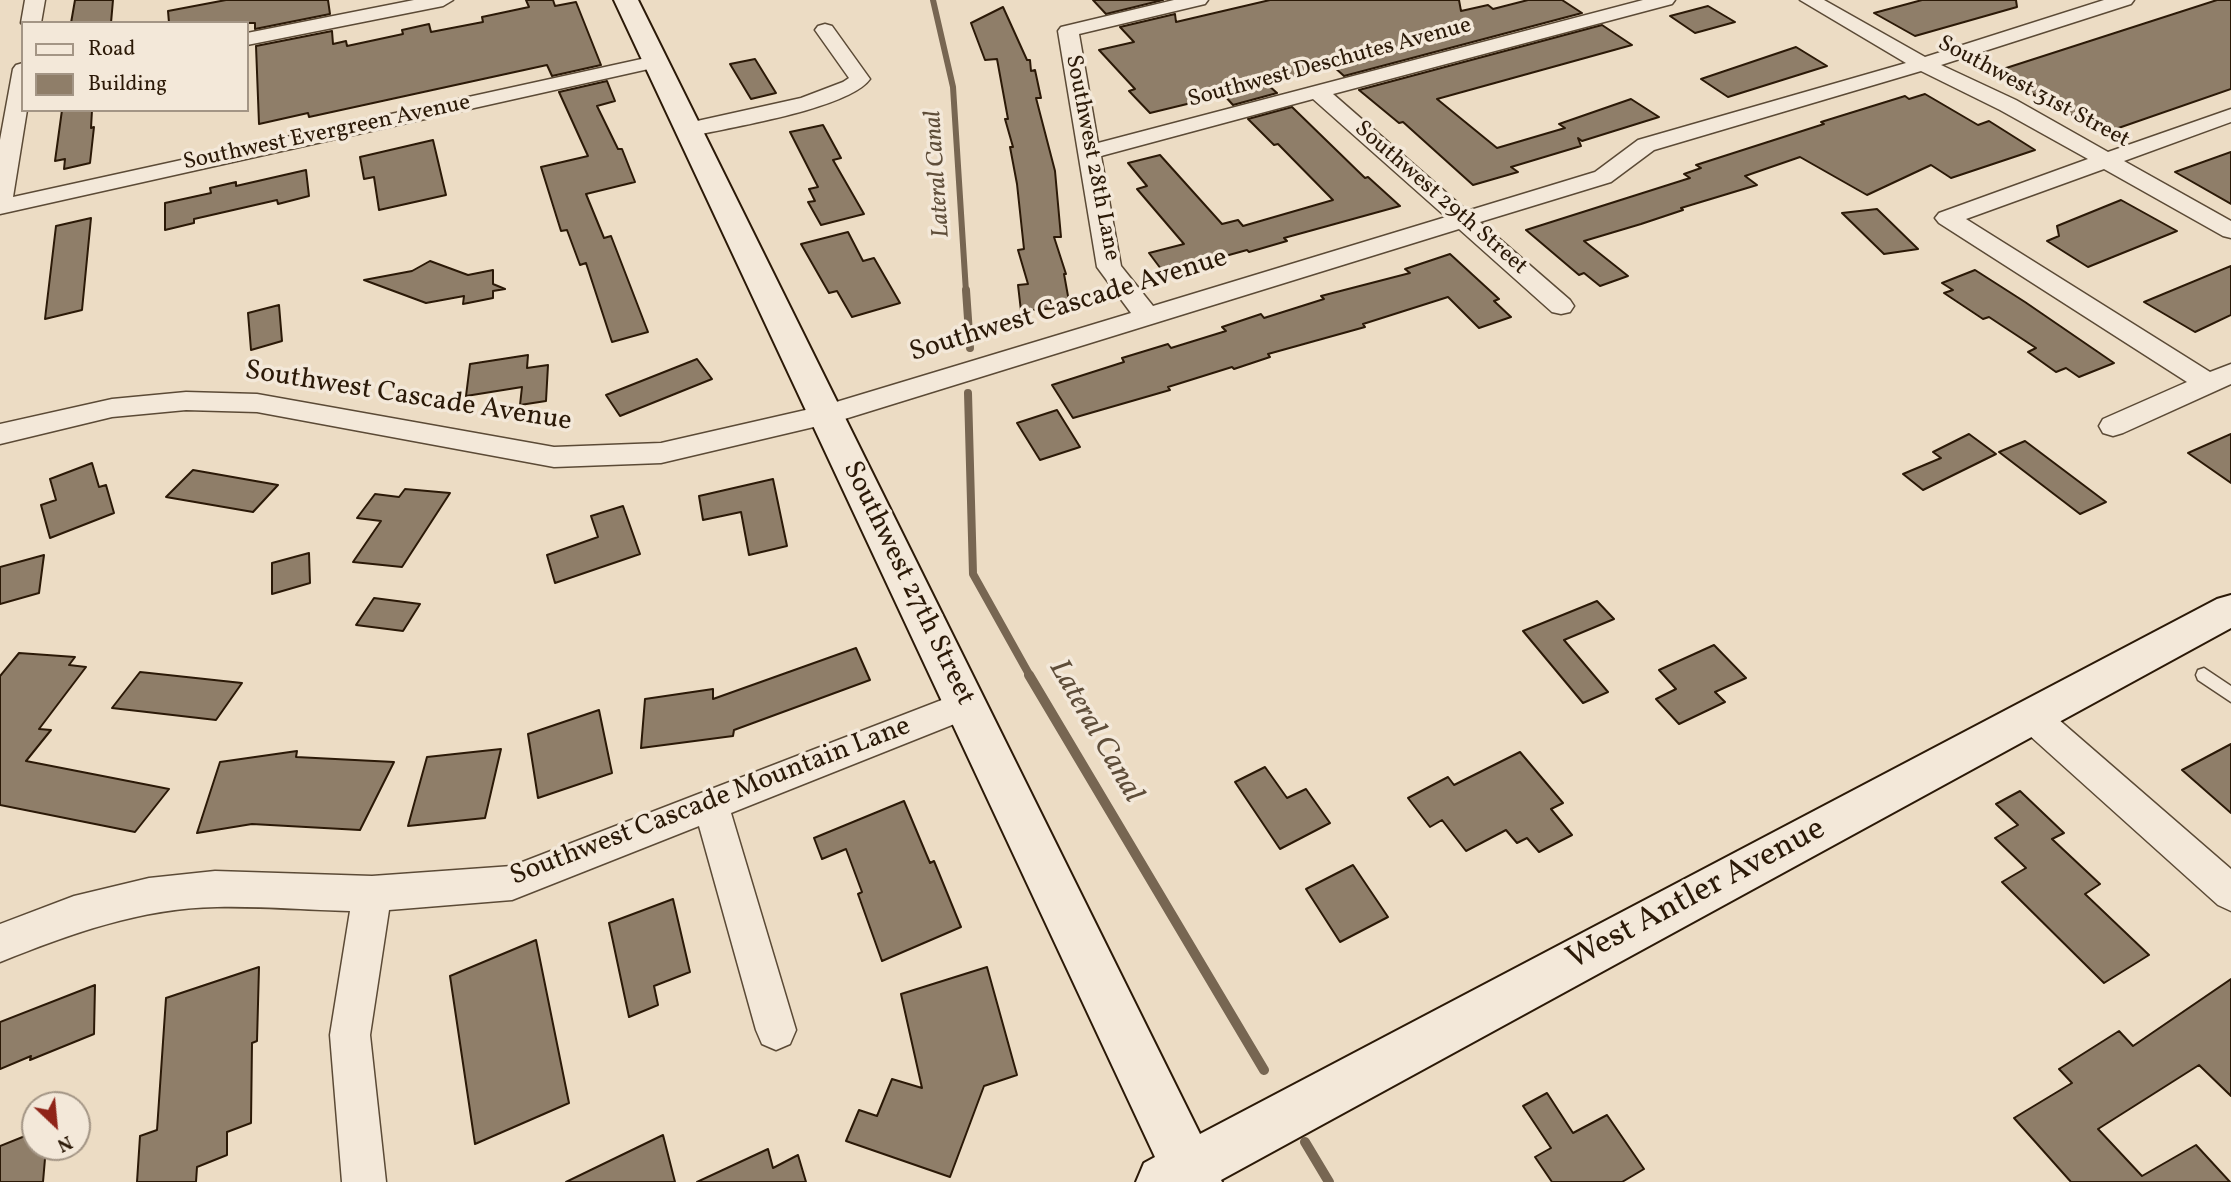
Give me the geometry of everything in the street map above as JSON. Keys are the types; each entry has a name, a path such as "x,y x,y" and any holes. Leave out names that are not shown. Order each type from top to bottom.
{"street":[{"path":"31,21 35,0"},
{"path":"248,39 443,0"},
{"name":"Southwest 27th Street","path":"626,0 965,705 1182,1177"},
{"name":"Southwest 28th Lane","path":"1147,316 1109,267 1068,31 1198,0"},
{"path":"1595,0 1616,13"},
{"name":"Southwest Deschutes Avenue","path":"1089,152 1665,0"},
{"name":"Southwest 31st Street","path":"1810,0 1923,64 2008,106 2231,231"},
{"name":"Southwest Cascade Avenue","path":"0,434 112,408 186,401 257,403 554,457 660,453 825,415 1603,177 1646,145 1923,64 2124,0"},
{"path":"687,130 828,97 851,89 860,79 825,30"},
{"name":"Southwest Evergreen Avenue","path":"0,206 654,62"},
{"path":"0,206 16,81"},
{"name":"Southwest 29th Street","path":"1319,93 1560,306"},
{"path":"2220,378 1947,218 2231,115"},
{"path":"2113,426 2220,378"},
{"name":"West Antler Avenue","path":"1182,1177 2231,610"},
{"name":"Southwest Cascade Mountain Lane","path":"0,943 74,914 149,896 215,889 372,894 512,883 965,705"},
{"path":"2031,716 2231,893"},
{"path":"711,805 776,1030"},
{"path":"365,1182 350,1035 372,894"}],"lane":[{"path":"2204,675 2231,695"}],"building":[{"path":"75,0 113,0 111,21 71,21"},
{"path":"226,0 328,0 330,14 255,29 255,23 248,21 169,21 168,11"},
{"path":"526,0 553,0 555,6 576,2 601,65 552,76 547,65 309,117 308,113 259,124 256,46 332,31 333,44 346,41 347,46 403,34 402,30 429,24 431,32 483,22 482,17 529,7"},
{"path":"1093,0 1163,0 1106,14"},
{"path":"1270,0 1459,0 1461,11 1488,5 1493,9 1528,0 1562,0 1582,13 1344,76 1333,66 1313,71 1267,84 1277,93 1233,105 1224,95 1150,113 1129,91 1135,89 1099,50 1134,42 1120,27 1175,14 1176,22"},
{"path":"1922,0 2016,0 2017,7 1915,36 1874,13"},
{"path":"2217,0 2231,0 2231,89 2104,133 2003,78 2014,75 2003,69"},
{"path":"1708,6 1735,22 1695,33 1670,16"},
{"path":"1003,7 1027,60 1030,60 1031,71 1035,70 1041,98 1036,98 1055,171 1061,237 1054,237 1066,274 1070,307 1021,311 1018,285 1028,284 1018,250 1024,249 1010,147 1013,147 1005,119 1008,119 997,59 985,60 971,23"},
{"path":"1602,25 1632,45 1437,99 1497,148 1565,128 1559,124 1631,99 1659,117 1582,141 1578,138 1581,146 1511,167 1518,172 1473,185 1403,122 1399,123 1359,90"},
{"path":"1796,47 1827,66 1728,97 1701,79"},
{"path":"755,59 776,93 751,99 730,64"},
{"path":"607,81 615,101 597,106 618,149 622,149 635,182 586,194 604,238 611,236 648,332 612,342 586,263 580,265 567,230 561,231 541,167 588,156 559,92"},
{"path":"1925,94 1978,125 1989,121 2035,150 1951,178 1931,165 1867,195 1800,157 1745,176 1757,185 1584,241 1628,276 1600,286 1584,273 1579,275 1526,230 1690,178 1684,174 1701,168 1696,165 1824,124 1821,122 1905,96 1909,99"},
{"path":"1292,107 1365,178 1368,177 1400,206 1284,238 1287,241 1249,252 1247,250 1164,273 1149,253 1184,244 1137,189 1147,186 1128,163 1160,155 1222,224 1238,220 1243,226 1333,200 1278,144 1274,145 1248,119"},
{"path":"62,112 92,112 91,128 94,127 90,163 64,169 65,159 55,161"},
{"path":"823,125 841,158 833,160 864,214 821,225 808,202 815,201 809,189 818,187 790,132"},
{"path":"433,140 446,195 379,210 374,177 364,179 360,157"},
{"path":"2231,152 2231,204 2175,172"},
{"path":"306,170 309,196 278,204 277,200 194,219 194,223 165,230 165,203 211,193 210,188 236,182 236,186"},
{"path":"2121,200 2177,231 2088,267 2047,241 2059,236 2057,226"},
{"path":"1877,209 1918,249 1884,254 1842,213"},
{"path":"91,218 82,310 45,319 56,226"},
{"path":"848,232 863,261 874,258 900,303 852,317 837,291 829,293 801,244"},
{"path":"1450,254 1499,299 1494,301 1511,317 1479,328 1448,297 1363,324 1365,327 1268,354 1270,357 1168,387 1170,390 1073,418 1052,385 1124,362 1122,358 1168,344 1171,348 1226,331 1222,327 1261,314 1264,318 1324,299 1321,296 1410,273 1405,269"},
{"path":"430,261 468,275 493,270 493,284 505,289 493,291 493,298 463,304 464,296 426,303 364,280 412,271"},
{"path":"2231,266 2231,315 2195,332 2144,302"},
{"path":"1975,270 2114,363 2079,377 2066,368 2056,372 2028,352 2036,348 1989,317 1983,319 1944,293 1953,290 1942,283"},
{"path":"279,305 282,341 251,350 248,313"},
{"path":"528,355 527,368 548,365 546,401 520,405 522,387 466,396 470,364"},
{"path":"697,359 712,379 620,416 606,395"},
{"path":"1057,410 1080,447 1040,460 1017,423"},
{"path":"1969,434 1996,454 1923,490 1903,474 1941,458 1933,452"},
{"path":"2231,434 2231,483 2188,453"},
{"path":"2025,441 2106,502 2080,514 1999,452"},
{"path":"92,463 99,487 106,485 114,513 50,538 41,505 56,500 50,479"},
{"path":"193,470 278,485 253,512 166,497"},
{"path":"773,479 787,546 749,555 741,512 703,520 699,496"},
{"path":"405,489 450,493 402,567 353,562 381,521 357,518 375,494 399,497"},
{"path":"623,506 640,554 555,583 547,555 598,537 591,516"},
{"path":"309,553 310,583 272,594 272,563"},
{"path":"44,555 39,593 0,604 0,567"},
{"path":"374,598 420,604 403,631 356,625"},
{"path":"1597,601 1614,619 1564,640 1608,692 1583,703 1523,631"},
{"path":"1714,645 1746,678 1715,692 1725,702 1679,724 1656,699 1676,689 1659,670"},
{"path":"856,648 870,680 734,730 733,736 641,748 645,699 713,689 713,699"},
{"path":"19,653 75,657 69,665 86,667 39,729 51,730 26,761 169,789 135,832 0,805 0,676"},
{"path":"140,672 242,683 216,720 112,708"},
{"path":"599,710 612,773 538,798 528,734"},
{"path":"2231,744 2231,813 2182,770"},
{"path":"501,749 485,818 408,826 427,757"},
{"path":"297,751 296,757 394,762 360,830 252,824 197,833 220,762"},
{"path":"1520,752 1563,803 1551,809 1572,835 1539,852 1527,838 1517,843 1506,830 1466,851 1442,820 1430,827 1408,798 1448,777 1454,785"},
{"path":"1265,767 1287,798 1306,789 1330,823 1280,849 1235,782"},
{"path":"2020,791 2064,833 2052,839 2100,884 2085,894 2149,955 2104,983 2002,882 2026,868 1995,838 2018,825 1996,804"},
{"path":"904,801 930,863 934,861 961,927 882,961 858,894 862,892 846,849 822,859 814,838"},
{"path":"1353,865 1388,917 1340,942 1306,889"},
{"path":"673,899 690,972 654,986 658,1005 629,1017 609,923"},
{"path":"536,940 569,1103 475,1144 450,976"},
{"path":"259,967 257,1041 252,1043 251,1123 227,1132 227,1155 197,1167 196,1182 137,1182 140,1136 157,1130 166,998"},
{"path":"987,967 1017,1075 984,1086 950,1177 846,1141 859,1110 877,1116 892,1079 922,1088 901,994"},
{"path":"2231,979 2231,1096 2199,1065 2098,1129 2142,1176 2196,1145 2230,1182 2071,1182 2014,1118 2072,1083 2059,1069 2119,1031 2133,1046"},
{"path":"95,985 94,1034 0,1069 0,1022"},
{"path":"1547,1093 1573,1133 1607,1115 1644,1169 1622,1182 1552,1182 1535,1157 1551,1148 1523,1106"},
{"path":"663,1135 675,1182 566,1182"},
{"path":"21,1138 21,1161 45,1161 43,1182 0,1182 0,1146"},
{"path":"768,1149 773,1168 798,1155 806,1182 697,1182"}],"waterway":[{"name":"Lateral Canal","path":"933,0 953,87 966,292"},
{"name":"Lateral Canal","path":"966,290 970,348"},
{"name":"Lateral Canal","path":"968,393 973,574 1030,676"},
{"name":"Lateral Canal","path":"1029,675 1264,1070"},
{"name":"Lateral Canal","path":"1305,1142 1329,1182"}]}
